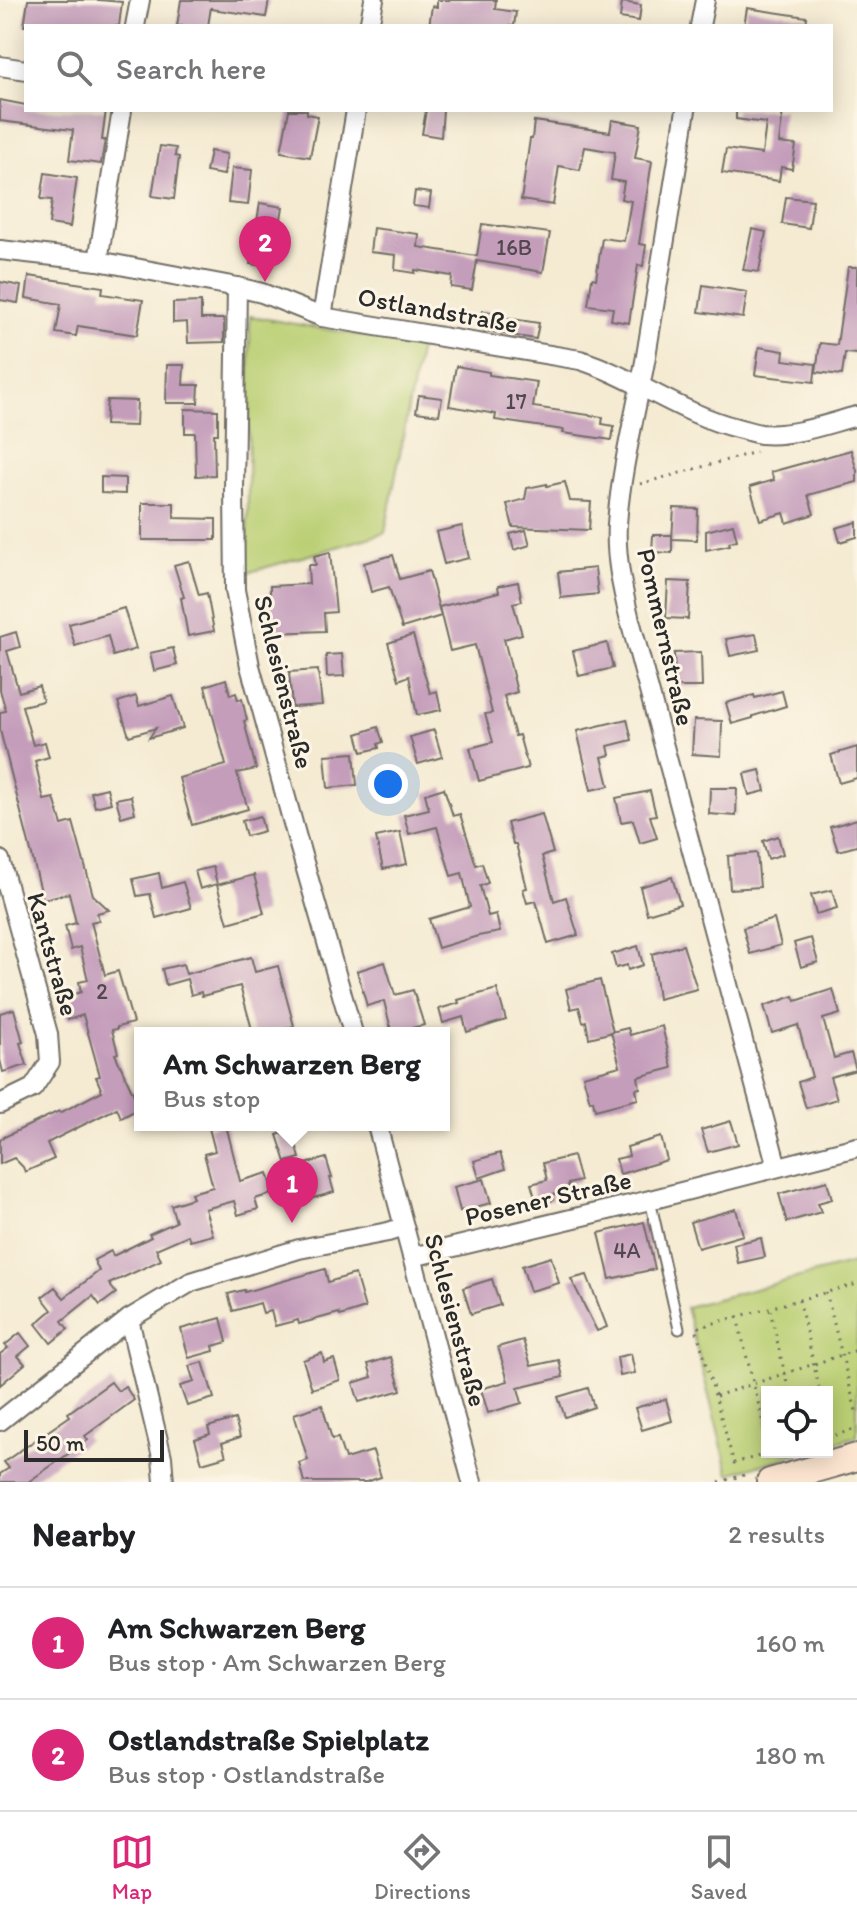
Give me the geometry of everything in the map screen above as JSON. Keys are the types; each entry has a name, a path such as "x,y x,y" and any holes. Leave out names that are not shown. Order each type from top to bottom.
{"main road":[{"path":"770,1482 857,1457"}],"street":[{"path":"135,24 140,0"},
{"path":"369,24 374,0"},
{"path":"700,24 705,0"},
{"path":"0,66 24,70"},
{"path":"98,261 122,112"},
{"path":"322,317 356,112"},
{"name":"Pommernstraße","path":"686,112 621,489 617,525 622,590 777,1167"},
{"name":"Ostlandstraße","path":"0,250 98,261 237,287 262,293 322,317 580,360 604,368 718,423 760,434 793,432 857,416"},
{"name":"Schlesienstraße","path":"237,287 235,590 250,666 351,1027"},
{"name":"Kantstraße","path":"0,860 48,1034 50,1062 33,1088 0,1104"},
{"name":"Schlesienstraße","path":"379,1131 472,1482"},
{"name":"Posener Straße","path":"412,1257 857,1147"},
{"path":"0,1421 129,1319 191,1282 299,1249 404,1227"},
{"path":"129,1319 162,1457 164,1482"}],"lane":[{"name":"Posener Straße","path":"650,1200 679,1329"}],"path":[{"path":"621,489 760,451 760,434"},
{"path":"761,1455 734,1463 696,1328 857,1284"},
{"path":"826,1292 857,1415"},
{"path":"799,1300 818,1386"},
{"path":"769,1308 788,1386"},
{"path":"737,1317 761,1415"},
{"path":"715,1396 857,1350"},
{"path":"833,1436 857,1429"}],"green space":[{"path":"250,316 420,346 385,533 247,573"},
{"path":"857,1262 857,1436 833,1443 833,1386 761,1386 761,1458 783,1458 729,1474 686,1307"}],"building":[{"path":"28,0 122,2 119,24 24,24"},
{"path":"181,0 269,0 266,17 211,7 208,24 177,24"},
{"path":"437,0 496,0 495,9 516,12 514,24 429,24 432,6 437,7"},
{"path":"622,2 641,5 639,21 620,18"},
{"path":"747,8 807,17 806,24 744,24"},
{"path":"0,100 24,105 24,112 106,112 101,164 69,160 73,130 0,121"},
{"path":"289,112 307,112 318,116 310,157 281,152"},
{"path":"426,112 443,112 441,137 422,134"},
{"path":"736,112 783,112 779,143 796,145 792,169 781,167 779,181 722,173 726,149 762,154 766,123 736,119"},
{"path":"612,120 641,125 635,158 652,161 639,244 646,245 643,266 638,265 629,323 611,320 613,308 588,305 592,278 596,279 602,238 624,241 631,201 621,199 624,182 611,180 615,152 585,147 580,170 559,166 553,205 521,200 534,121 610,132"},
{"path":"160,146 176,148 175,156 179,157 174,199 152,196"},
{"path":"210,151 227,154 224,175 206,172"},
{"path":"232,168 252,170 248,205 228,203"},
{"path":"45,173 77,178 70,227 49,224 52,200 41,199"},
{"path":"415,191 431,193 429,208 413,206"},
{"path":"786,197 813,200 809,228 782,224"},
{"path":"260,203 283,207 275,254 271,253 268,267 250,264"},
{"path":"482,224 550,233 543,272 477,261 472,290 451,287 452,276 395,270 396,255 370,252 373,228 419,234 418,247 477,256"},
{"path":"752,229 766,232 759,272 743,270"},
{"path":"848,267 857,267 857,354 845,353 842,375 816,372 820,343 837,345"},
{"path":"29,276 103,287 102,294 143,300 137,335 78,326 76,336 56,333 61,304 26,298"},
{"path":"0,282 21,286 18,303 0,300"},
{"path":"703,285 747,292 743,318 699,312"},
{"path":"201,302 201,319 224,319 224,342 188,343 187,322 173,323 173,303"},
{"path":"482,311 539,323 536,339 479,330"},
{"path":"759,347 784,351 783,360 816,364 814,382 755,375"},
{"path":"167,365 184,365 183,385 199,385 198,403 166,403"},
{"path":"456,366 489,372 489,375 537,382 533,407 603,417 602,424 614,426 612,440 495,420 496,414 449,406"},
{"path":"419,395 442,398 439,415 416,412"},
{"path":"107,400 137,401 136,426 105,425"},
{"path":"185,409 218,410 218,434 214,434 215,475 196,476 195,433 185,433"},
{"path":"851,450 857,482 808,495 814,514 787,523 784,513 760,520 750,487 774,480 771,472"},
{"path":"101,477 125,478 125,494 101,493"},
{"path":"565,482 570,501 591,502 589,530 513,527 507,504 525,499 527,488"},
{"path":"142,503 174,503 174,518 216,519 216,540 142,540"},
{"path":"674,508 698,509 697,540 672,539"},
{"path":"857,522 857,537 840,542 836,528"},
{"path":"733,524 737,540 729,542 730,545 706,550 706,531"},
{"path":"462,526 469,558 444,564 436,532"},
{"path":"526,530 530,545 514,550 510,534"},
{"path":"653,535 672,535 672,553 652,552"},
{"path":"330,552 336,612 324,613 325,631 271,633 271,624 267,624 266,593 270,593 270,586 309,584 308,565 316,565 314,556"},
{"path":"393,555 400,579 429,571 441,616 402,628 389,587 371,592 364,563"},
{"path":"189,561 199,595 207,593 214,631 188,636 181,598 184,597 174,565"},
{"path":"595,568 598,594 561,598 558,572"},
{"path":"668,581 690,582 688,619 666,618"},
{"path":"518,582 522,601 513,603 522,634 504,639 517,692 504,696 528,768 479,781 470,748 493,742 485,714 492,713 475,645 450,651 439,607 499,592 498,586"},
{"path":"124,608 136,649 113,656 108,636 75,646 69,624"},
{"path":"16,632 20,647 7,651 19,692 39,686 43,701 22,706 33,745 45,742 49,757 35,761 44,800 54,798 62,825 73,822 93,895 109,910 97,913 99,920 91,922 105,975 118,971 133,1023 112,1030 118,1053 115,1054 134,1095 134,1111 121,1118 117,1108 47,1143 54,1159 25,1172 14,1158 0,1164 0,1139 102,1091 96,1077 100,1076 83,1015 68,1020 62,998 81,992 79,982 88,980 80,947 71,950 65,926 76,923 69,893 43,899 0,730 0,712 6,711 0,690 0,637"},
{"path":"756,634 759,650 730,656 726,639"},
{"path":"413,635 430,693 437,691 441,710 417,715 409,676 399,680 388,643"},
{"path":"607,643 613,668 579,676 573,651"},
{"path":"173,648 177,665 154,671 150,653"},
{"path":"701,652 702,687 675,687 674,653"},
{"path":"342,654 344,676 327,677 326,655"},
{"path":"318,670 322,705 292,707 289,672"},
{"path":"226,679 230,695 236,693 238,700 242,699 256,769 237,773 248,809 192,825 179,778 226,765 205,686"},
{"path":"782,691 786,706 732,724 726,703"},
{"path":"136,696 139,706 173,696 183,728 149,738 156,728 129,736 118,702"},
{"path":"627,719 632,740 608,746 610,755 602,757 609,786 591,790 577,731"},
{"path":"694,720 722,721 721,756 692,754"},
{"path":"378,727 383,742 378,744 379,748 362,752 357,734"},
{"path":"434,730 442,757 418,764 410,737"},
{"path":"857,747 857,778 839,783 831,755"},
{"path":"354,753 357,785 328,788 325,755"},
{"path":"760,770 765,791 749,795 744,774"},
{"path":"107,788 111,803 95,807 91,792"},
{"path":"444,788 453,816 460,814 476,865 482,863 488,883 480,886 488,916 496,914 500,932 438,948 429,919 470,907 462,873 451,876 437,827 409,834 404,815 429,809 425,794"},
{"path":"710,788 737,788 736,816 709,814"},
{"path":"650,791 656,815 650,816 657,838 640,843 633,820 621,822 616,798"},
{"path":"131,796 135,813 121,817 116,799"},
{"path":"542,814 553,853 542,856 554,901 566,897 578,935 548,944 536,901 527,903 523,889 527,888 516,844 513,844 507,823"},
{"path":"260,816 264,831 246,836 242,821"},
{"path":"857,819 857,846 838,851 830,827"},
{"path":"400,832 407,864 383,869 376,837"},
{"path":"778,836 783,854 768,859 763,841"},
{"path":"757,853 760,887 730,889 728,856"},
{"path":"213,867 217,884 200,889 195,871"},
{"path":"159,873 162,888 183,882 191,908 156,918 150,894 137,896 133,879"},
{"path":"254,875 264,913 228,923 217,885"},
{"path":"672,877 680,904 647,914 640,887"},
{"path":"832,890 837,908 816,914 811,895"},
{"path":"774,919 781,945 750,954 743,928"},
{"path":"811,938 818,962 801,967 794,943"},
{"path":"683,945 697,989 658,999 652,954"},
{"path":"638,946 643,965 628,970 627,965 616,968 612,954"},
{"path":"251,957 255,972 278,966 294,1026 251,1027 240,986 202,996 201,992 191,995 187,979 166,985 162,969 183,964 186,974"},
{"path":"385,962 395,995 413,990 424,1025 390,1027 384,1001 367,1006 357,971"},
{"path":"600,980 613,1032 589,1038 586,1021 583,1022 579,1007 571,1009 566,989"},
{"path":"497,989 506,1020 467,1032 463,1017 443,1023 439,1009"},
{"path":"833,989 840,1014 823,1019 834,1058 851,1053 856,1070 830,1077 837,1099 806,1108 798,1082 812,1077 798,1025 772,1033 764,1006 794,996 796,1001"},
{"path":"14,1009 27,1065 3,1072 0,1013"},
{"path":"662,1026 672,1068 638,1077 638,1099 595,1110 583,1076 620,1066 611,1032 628,1028 630,1035"},
{"path":"731,1121 738,1144 708,1152 701,1130"},
{"path":"210,1131 228,1131 240,1181 268,1173 274,1193 255,1199 258,1209 238,1215 234,1201 205,1209 213,1235 190,1241 188,1235 156,1249 161,1260 109,1284 116,1293 100,1305 93,1296 62,1321 68,1329 51,1343 36,1324 52,1310 42,1297 55,1287 64,1298 99,1271 94,1260 111,1251 113,1256 176,1222 171,1205 193,1198 191,1193 213,1187 204,1154 215,1151"},
{"path":"292,1131 300,1158 286,1162 277,1135"},
{"path":"661,1137 667,1160 620,1174 616,1159 629,1156 627,1147"},
{"path":"500,1153 505,1169 479,1178 474,1161"},
{"path":"573,1156 580,1181 568,1184 569,1190 551,1195 553,1200 537,1204 531,1184 547,1180 543,1163"},
{"path":"326,1158 334,1192 310,1199 299,1166"},
{"path":"484,1179 491,1203 460,1211 454,1187"},
{"path":"827,1181 832,1199 818,1203 821,1212 787,1222 779,1194"},
{"path":"736,1209 743,1235 698,1248 690,1222"},
{"path":"644,1222 655,1269 610,1279 599,1233"},
{"path":"761,1238 765,1257 738,1263 734,1244"},
{"path":"551,1257 559,1283 530,1291 522,1266"},
{"path":"325,1269 328,1282 355,1274 365,1308 340,1316 339,1313 299,1324 298,1320 275,1326 271,1311 263,1313 260,1303 233,1311 228,1294"},
{"path":"587,1275 607,1327 597,1331 571,1279"},
{"path":"492,1279 500,1305 471,1314 463,1288"},
{"path":"221,1318 227,1342 213,1346 214,1351 189,1358 181,1329"},
{"path":"20,1333 30,1346 18,1356 25,1364 0,1385 0,1354 8,1348 5,1345"},
{"path":"523,1340 531,1366 559,1360 563,1377 518,1388 522,1403 488,1413 481,1389 508,1381 498,1347"},
{"path":"322,1353 324,1362 334,1359 340,1380 312,1389 303,1360"},
{"path":"631,1354 635,1373 620,1376 617,1357"},
{"path":"391,1357 401,1390 359,1402 353,1383 372,1377 368,1364"},
{"path":"203,1362 214,1398 187,1406 180,1386 194,1382 189,1366"},
{"path":"111,1382 118,1391 125,1386 134,1400 85,1436 88,1440 28,1482 0,1482 0,1474 9,1468 4,1462 70,1416 68,1413"},
{"path":"588,1388 594,1407 565,1417 558,1397"},
{"path":"666,1399 672,1421 642,1430 635,1408"},
{"path":"322,1405 332,1439 338,1438 345,1459 373,1451 381,1477 366,1482 304,1482 299,1463 308,1460 294,1414"},
{"path":"235,1419 240,1437 222,1443 226,1456 202,1463 195,1439 210,1434 208,1427"}],"place":[{"name":"Ostlandstraße Spielplatz","path":"265,282"},
{"name":"Am Schwarzen Berg","path":"292,1223"}]}
